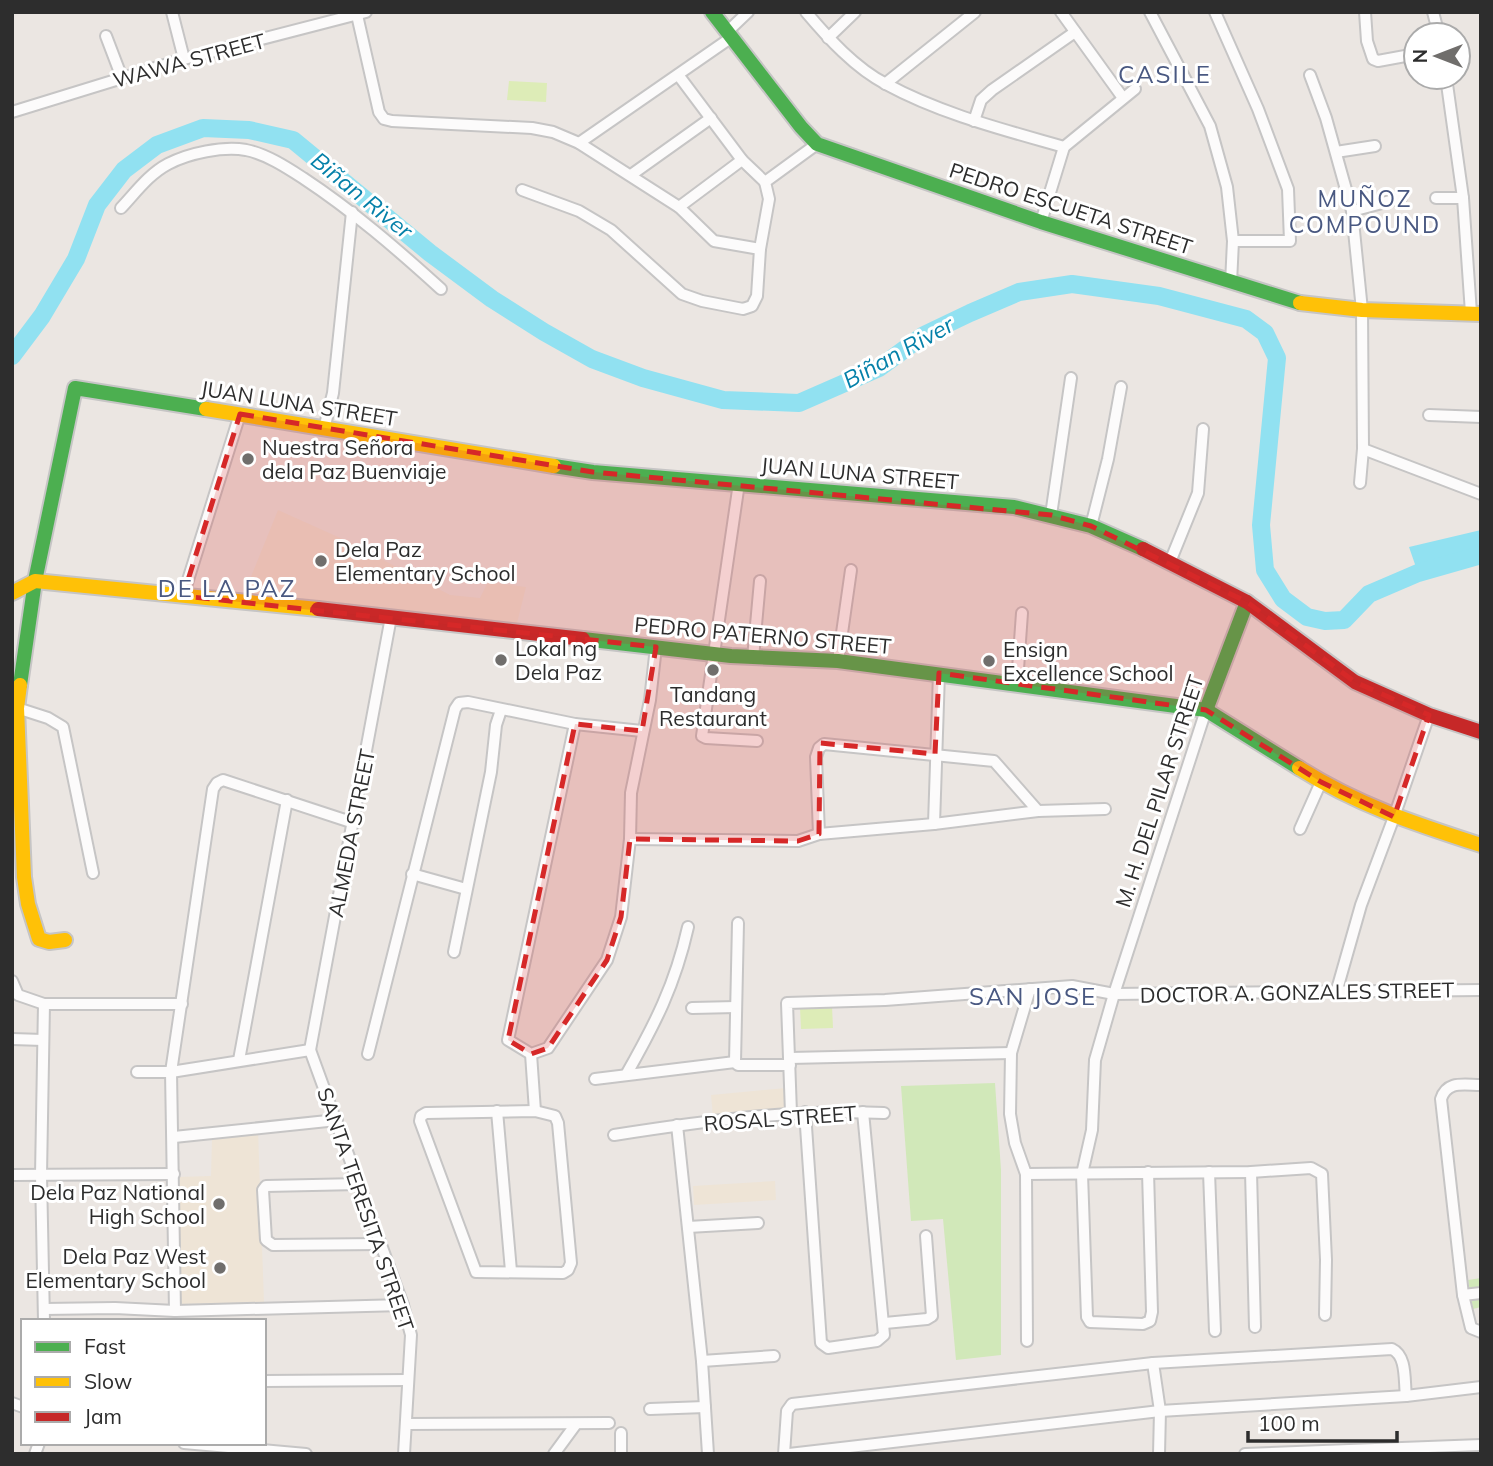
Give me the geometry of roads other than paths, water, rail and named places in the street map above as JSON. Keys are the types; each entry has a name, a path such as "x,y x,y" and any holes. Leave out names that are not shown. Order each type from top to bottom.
{"street":[{"path":"172,12 184,59"},
{"name":"PEDRO ESCUETA STREET","path":"712,12 817,144 1041,222 1293,302 1362,310 1476,313"},
{"path":"579,143 679,76 730,34 748,12"},
{"path":"806,12 828,38 885,84 974,121 1065,147"},
{"path":"828,38 855,12"},
{"path":"885,84 975,12"},
{"path":"1061,12 1123,98"},
{"path":"1150,12 1210,125 1227,187 1233,242 1231,283"},
{"path":"1215,12 1258,109 1288,189 1290,242 1233,242"},
{"path":"1365,12 1367,41 1373,59 1378,61 1402,57"},
{"path":"362,14 379,112 384,119 532,128 553,132 579,143 679,207 714,241 760,249"},
{"name":"WAWA STREET","path":"12,112 184,59 362,14"},
{"path":"974,121 981,100 992,90 1074,32"},
{"path":"106,36 121,78"},
{"path":"1310,75 1336,152 1352,211 1362,310 1363,449 1360,483"},
{"path":"523,190 579,211 611,230 682,294 743,309 752,306 757,296 760,249 769,199 765,182 742,160 679,76"},
{"path":"1041,222 1065,147 1135,89"},
{"path":"1448,91 1476,313"},
{"path":"631,175 710,118"},
{"path":"765,182 817,144"},
{"path":"1336,152 1375,146"},
{"path":"121,208 146,180 166,165 221,149 246,150 305,179 352,212 441,289"},
{"path":"679,207 742,160"},
{"path":"1352,211 1401,198"},
{"path":"1436,198 1463,198"},
{"path":"324,429 333,393 352,212"},
{"path":"1051,515 1071,378"},
{"path":"1091,526 1108,459 1121,387"},
{"name":"JUAN LUNA STREET","path":"65,940 49,942 39,939 28,904 14,738 35,581 75,388 593,472 1014,507 1051,515 1091,526 1170,562 1247,602 1355,682 1429,715 1481,733"},
{"path":"183,596 240,414"},
{"path":"1429,415 1481,417"},
{"path":"1170,562 1198,493 1203,429"},
{"path":"1363,449 1481,494"},
{"path":"739,483 702,736 757,741"},
{"path":"838,661 851,570"},
{"path":"12,593 35,581"},
{"name":"PEDRO PATERNO STREET","path":"35,581 391,617 753,658 838,661 1206,710 1321,782 1394,817 1481,845"},
{"path":"753,658 760,581"},
{"name":"M. H. DEL PILAR STREET","path":"1148,1172 1152,1312 1150,1321 1143,1324 1090,1322 1087,1317 1082,1174 1091,1130 1095,1060 1206,710 1247,602"},
{"path":"1017,683 1022,613"},
{"name":"ALMEDA STREET","path":"310,1050 391,617"},
{"path":"531,1054 548,1048 607,960 621,917 630,839 631,793 650,700 656,647"},
{"path":"934,824 939,673"},
{"path":"368,1055 412,874 455,709 459,703 468,702 575,724 642,731"},
{"path":"17,708 48,718 63,727 93,873"},
{"path":"454,952 491,772 496,725 502,710"},
{"path":"1336,993 1361,905 1429,715"},
{"path":"531,1054 508,1040 575,724"},
{"path":"819,834 816,757 819,748 824,744 994,761 1038,811"},
{"path":"175,1311 171,1072 214,789 217,783 223,780 354,823"},
{"path":"1300,829 1321,782"},
{"path":"239,1060 287,800"},
{"path":"630,839 798,841 819,834 1038,811 1105,809"},
{"path":"412,874 467,889"},
{"path":"735,1062 738,923"},
{"path":"626,1075 668,996 688,927"},
{"path":"12,981 18,995 44,1004 182,1004"},
{"name":"DOCTOR A. GONZALES STREET","path":"790,1062 787,1003 885,1000 1072,986 1114,994 1481,990"},
{"path":"1027,1341 1027,1174 1015,1143 1010,1114 1011,1053 1030,989"},
{"path":"44,1004 41,1175 44,1319"},
{"path":"692,1009 736,1007"},
{"path":"12,1039 43,1040"},
{"path":"137,1072 171,1072 310,1050"},
{"name":"SANTA TERESITA STREET","path":"310,1050 403,1305 411,1335 404,1454"},
{"path":"595,1079 735,1062 738,1065 1011,1053"},
{"path":"531,1054 535,1111"},
{"path":"790,1062 791,1113"},
{"path":"1481,1085 1448,1086 1441,1099 1463,1294 1471,1328 1481,1332"},
{"path":"497,1111 511,1271"},
{"path":"497,1111 535,1111 555,1116 558,1123 570,1263 568,1270 563,1273 476,1272 420,1121 421,1116 426,1113 497,1111"},
{"path":"804,1112 821,1343 828,1348 877,1341 884,1335 885,1323 863,1112"},
{"name":"ROSAL STREET","path":"614,1135 677,1125 791,1113 884,1113"},
{"path":"174,1137 337,1120"},
{"path":"677,1125 702,1361 708,1454"},
{"path":"1027,1174 1251,1172 1311,1168 1322,1174 1326,1260 1325,1315"},
{"path":"1209,1172 1215,1331"},
{"path":"1251,1172 1255,1327"},
{"path":"12,1175 174,1174"},
{"path":"359,1184 266,1186 263,1190 266,1240 273,1245 380,1244"},
{"path":"688,1227 758,1223"},
{"path":"885,1323 927,1319 932,1316 926,1236"},
{"path":"1463,1294 1481,1293"},
{"path":"44,1308 175,1311 403,1305"},
{"path":"114,1319 115,1308"},
{"path":"1406,1396 1402,1359 1398,1352 1392,1349 1153,1363 792,1404 786,1411 787,1454 1160,1411 1406,1396 1481,1387"},
{"path":"702,1361 774,1356"},
{"path":"1153,1363 1160,1411 1159,1454"},
{"path":"266,1381 408,1380"},
{"path":"650,1409 705,1407"},
{"path":"406,1423 610,1423"},
{"path":"554,1454 576,1424"},
{"path":"621,1433 621,1454"},
{"path":"206,1445 306,1454"},
{"path":"1245,1454 1481,1445"}],"water":[{"path":"1481,530 1481,562 1415,581 1418,573 1409,547"}],"waterway":[{"name":"Biñan River","path":"12,356 42,316 76,259 97,205 124,170 157,145 203,128 249,130 293,140 430,253 492,299 544,332 592,359 643,378 723,400 799,403 879,368 924,335 1019,292 1072,284 1159,296 1246,319 1265,333 1277,358 1261,525 1265,570 1283,599 1307,617 1325,621 1344,620 1369,594 1418,573 1481,555"}],"place":[{"name":"Nuestra Señora dela Paz Buenviaje","path":"248,459"},
{"name":"Dela Paz Elementary School","path":"321,561"},
{"name":"Lokal ng Dela Paz","path":"501,660"},
{"name":"Ensign Excellence School","path":"989,661"},
{"name":"Tandang Restaurant","path":"713,670"},
{"name":"Dela Paz National High School","path":"219,1204"},
{"name":"Dela Paz West Elementary School","path":"220,1268"}],"district":[{"name":"CASILE","path":"1165,74"},
{"name":"MUÑOZ COMPOUND","path":"1365,211"},
{"name":"DE LA PAZ","path":"227,588"},
{"name":"SAN JOSE","path":"1033,996"}]}
